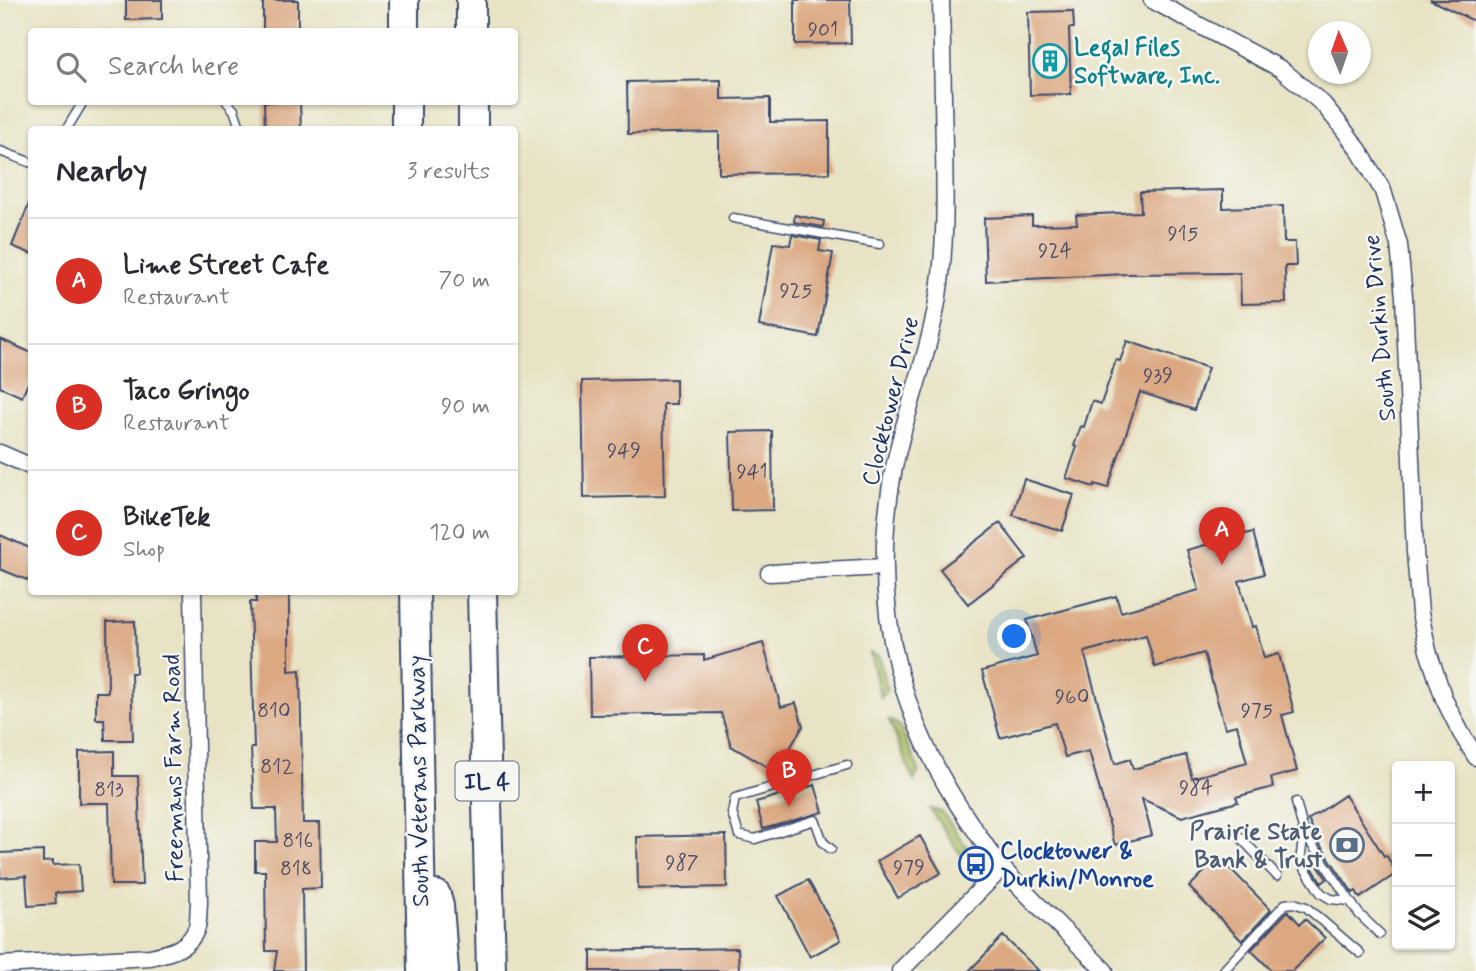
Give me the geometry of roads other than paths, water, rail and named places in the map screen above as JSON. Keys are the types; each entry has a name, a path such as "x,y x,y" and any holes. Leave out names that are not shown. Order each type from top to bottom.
{"highway":[{"path":"404,0 404,28"},
{"path":"471,0 471,28"},
{"path":"406,105 406,126"},
{"path":"472,105 473,126"},
{"name":"South Veterans Parkway","path":"415,595 422,971"},
{"name":"IL 4","path":"482,595 491,971"},
{"path":"419,828 439,906 444,971"},
{"path":"409,971 421,916"}],"street":[{"name":"Clocktower Drive","path":"941,0 945,194 942,267 933,328 896,458 886,522 884,567 895,659 914,721 950,794 1002,869 1105,971"},
{"name":"South Durkin Drive","path":"1152,0 1281,69 1323,104 1359,150 1382,191 1399,245 1404,297 1420,613 1428,651 1444,699 1476,757"},
{"path":"0,453 28,465"},
{"path":"769,573 884,567"},
{"name":"Freemans Farm Road","path":"0,965 150,957 172,953 190,941 198,926 193,595"},
{"path":"900,971 1002,869"}],"lane":[{"path":"68,126 81,105"},
{"path":"230,105 240,126"},
{"path":"0,151 28,162"},
{"path":"733,218 880,244"},
{"path":"831,849 823,842 815,820 754,839 739,835 732,813 735,798 847,765"},
{"path":"1296,802 1304,833 1359,914 1380,934"},
{"path":"1304,833 1300,860 1321,893 1331,899 1350,901"},
{"path":"1239,836 1277,876"},
{"path":"1223,971 1285,904 1306,906 1360,953"}],"place":[{"name":"Legal Files Software, Inc.","path":"1050,61"},
{"name":"Lime Street Cafe","path":"1222,565"},
{"name":"BikeTek","path":"645,682"},
{"name":"Taco Gringo","path":"789,807"},
{"name":"Prairie State Bank & Trust","path":"1347,845"},
{"name":"Clocktower & Durkin/Monroe","path":"976,864"}]}
